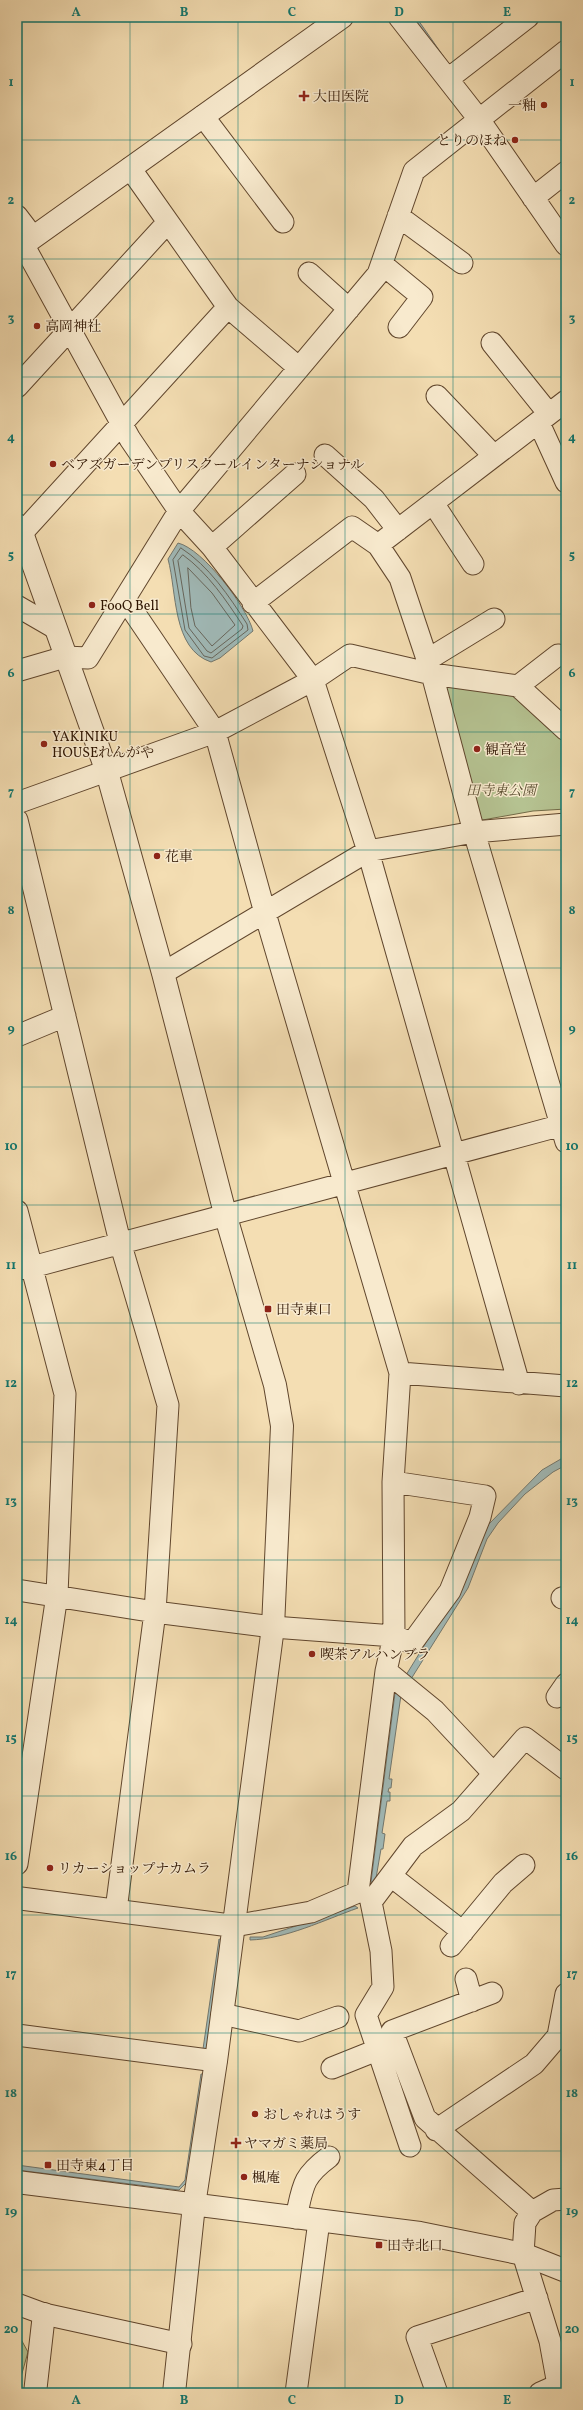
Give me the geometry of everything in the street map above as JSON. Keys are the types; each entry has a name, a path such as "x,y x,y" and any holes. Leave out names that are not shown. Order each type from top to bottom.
{"street":[{"path":"25,244 342,17"},
{"path":"399,17 539,193 566,245"},
{"path":"448,79 528,17"},
{"path":"17,671 65,657 88,658 179,511 378,274 414,171 478,118 566,51"},
{"path":"203,116 274,201 283,222"},
{"path":"130,168 228,307 299,368"},
{"path":"539,193 566,172"},
{"path":"17,216 25,244 69,329 121,422 179,511 212,547 253,603 313,680 368,851 519,1384"},
{"path":"398,216 462,263"},
{"path":"17,387 168,222"},
{"path":"382,264 422,297 399,327"},
{"path":"309,273 349,309"},
{"path":"174,2393 181,2344 194,2205 216,2061 273,1626 282,1426 274,1385 226,1217 163,973 107,772 20,529 228,307"},
{"path":"492,343 544,418 566,482"},
{"path":"437,396 494,456"},
{"path":"378,545 566,401"},
{"path":"325,455 374,499 398,530"},
{"path":"212,547 295,474"},
{"path":"433,503 473,564"},
{"path":"24,1268 120,1242 226,1217 454,1154 564,1131 474,832 429,667 400,578 378,545 352,527 253,603"},
{"path":"125,599 214,732 265,913 400,1373 393,1482 394,1636 386,1671 364,1897 381,1951 383,1987 366,2015 410,2146"},
{"path":"17,606 55,628"},
{"path":"429,667 494,619"},
{"path":"17,803 107,772 214,732 313,680 350,654 429,667 518,686 566,730"},
{"path":"518,686 558,655"},
{"path":"17,820 120,1242 168,1405 155,1612 116,1910"},
{"path":"163,973 368,851 474,832 566,824"},
{"path":"17,1036 65,1016"},
{"path":"17,1211 24,1268 65,1394 57,1595 17,1864"},
{"path":"400,1373 519,1384 566,1386"},
{"path":"17,1590 57,1595 155,1612 273,1626 394,1636 412,1642 450,1591 480,1517 485,1496 393,1482"},
{"path":"386,1671 435,1711 493,1773"},
{"path":"17,1898 234,1926 311,1912 364,1897 391,1876 413,1846 461,1810 525,1738 566,1769"},
{"path":"391,1876 457,1939 503,1883 524,1865"},
{"path":"466,1980 472,2001"},
{"path":"492,1993 392,2031 424,2118 532,2212"},
{"path":"436,2130 534,2064 558,2036 566,1994"},
{"path":"222,2014 299,2031 338,2017"},
{"path":"17,2035 216,2061"},
{"path":"332,2068 377,2050"},
{"path":"296,2218 303,2183 313,2168 329,2157"},
{"path":"17,2182 420,2233 524,2254 566,2271"},
{"path":"553,2390 550,2341 524,2254 525,2223 532,2212 553,2200 566,2199"},
{"path":"296,2393 319,2221"},
{"path":"437,2393 417,2337 537,2298"},
{"path":"17,2304 44,2314 181,2344"},
{"path":"34,2393 44,2314"}],"green space":[{"name":"田寺東公園","path":"449,683 519,695 566,738 566,809 533,811 477,821 444,690"},
{"path":"17,2332 28,2352 17,2391"}],"water":[{"path":"409,17 416,17 446,60 440,62"},
{"path":"178,543 199,556 223,580 242,608 253,631 220,658 211,662 198,655 189,645 178,618 168,559"},
{"path":"566,1456 566,1465 553,1472 525,1494 498,1523 487,1539 468,1588 401,1695 389,1779 392,1779 391,1788 389,1788 388,1792 390,1792 390,1801 387,1801 382,1833 385,1834 383,1849 381,1849 375,1884 371,1882 395,1693 454,1597 474,1547 488,1525 542,1470"},
{"path":"355,1906 358,1908 291,1933 264,1939 250,1940 250,1937 263,1937"},
{"path":"219,1939 222,1940 207,2049 203,2049"},
{"path":"201,2074 204,2074 188,2181 179,2190 17,2170 17,2165 179,2187 185,2180"}],"place":[{"name":"大田医院","path":"304,96"},
{"name":"一釉","path":"544,105"},
{"name":"とりのほね","path":"515,140"},
{"name":"高岡神社","path":"37,326"},
{"name":"ベアズガーデンプリスクールインターナショナル","path":"53,464"},
{"name":"FooQ Bell","path":"92,605"},
{"name":"YAKINIKU HOUSEれんがや","path":"44,744"},
{"name":"観音堂","path":"477,749"},
{"name":"花車","path":"157,856"},
{"name":"田寺東口","path":"268,1309"},
{"name":"喫茶アルハンブラ","path":"312,1654"},
{"name":"リカーショップナカムラ","path":"50,1868"},
{"name":"おしゃれはうす","path":"255,2114"},
{"name":"ヤマガミ薬局","path":"236,2143"},
{"name":"田寺東4丁目","path":"48,2165"},
{"name":"楓庵","path":"244,2177"},
{"name":"田寺北口","path":"379,2245"}]}
